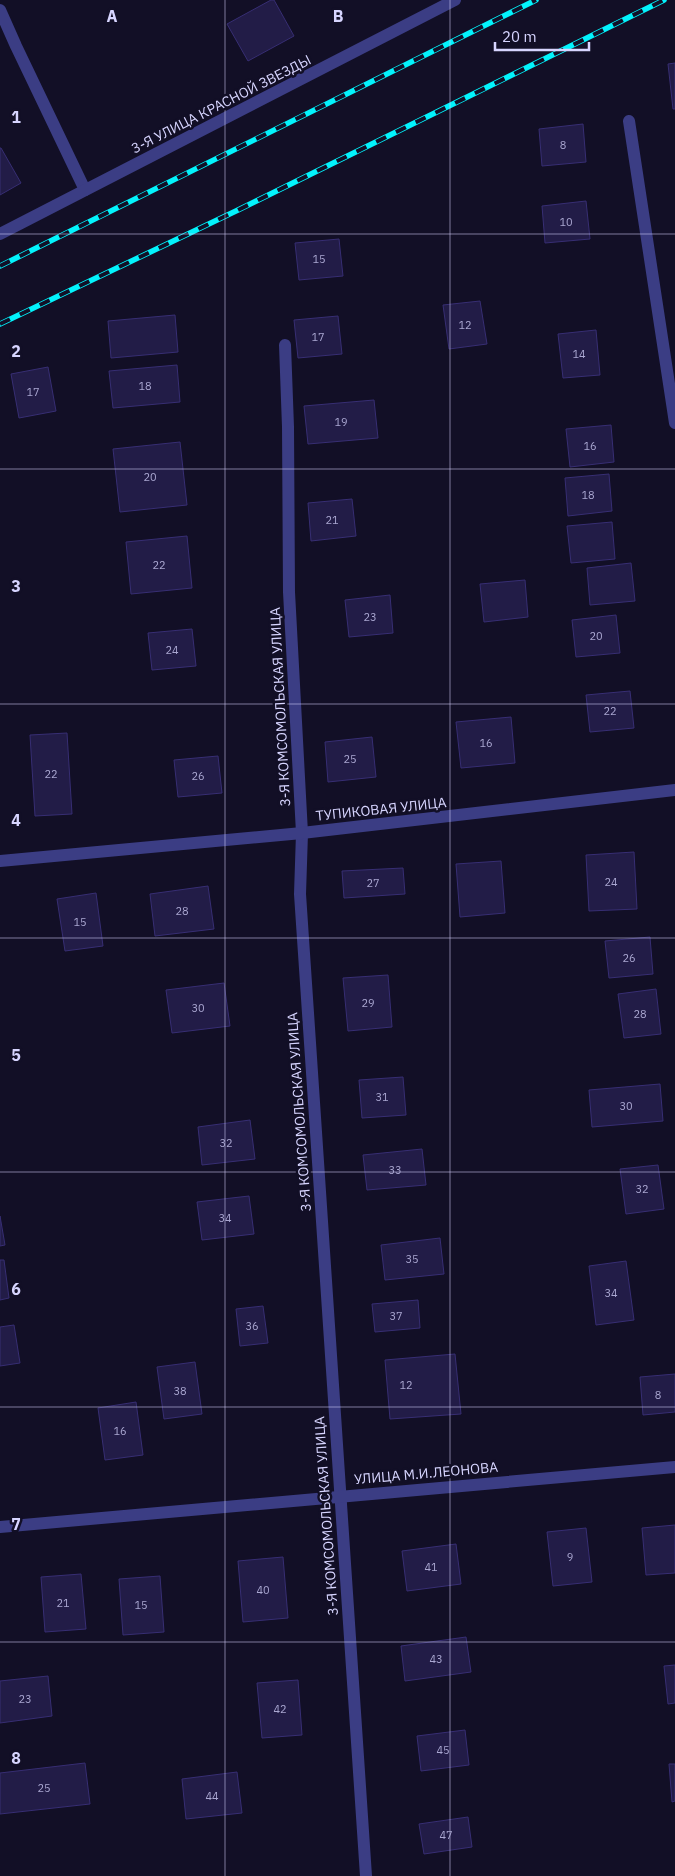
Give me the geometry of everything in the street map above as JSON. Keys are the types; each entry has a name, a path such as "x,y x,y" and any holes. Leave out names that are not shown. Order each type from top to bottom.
{"street":[{"name":"3-Я УЛИЦА КРАСНОЙ ЗВЕЗДЫ","path":"0,234 455,0"},
{"path":"0,10 85,190"},
{"path":"629,121 675,423"},
{"name":"3-Я КОМСОМОЛЬСКАЯ УЛИЦА","path":"284,345 288,427 289,592 302,833 300,894 366,1876"},
{"name":"ТУПИКОВАЯ УЛИЦА","path":"0,861 302,833 675,790"},
{"name":"УЛИЦА М.И.ЛЕОНОВА","path":"0,1527 675,1467"}],"building":[{"path":"274,0 294,36 248,61 227,24"},
{"path":"675,63 675,109 673,109 668,64"},
{"path":"583,124 586,162 542,166 539,129"},
{"path":"0,148 21,183 0,195"},
{"path":"586,201 590,239 545,243 542,206"},
{"path":"339,239 343,276 299,280 295,243"},
{"path":"480,301 487,344 449,349 443,305"},
{"path":"175,315 178,352 111,358 108,321"},
{"path":"338,316 342,354 298,358 294,320"},
{"path":"596,330 600,375 563,378 558,334"},
{"path":"177,365 180,402 113,408 109,371"},
{"path":"48,367 56,411 19,418 11,374"},
{"path":"374,400 378,438 308,444 304,406"},
{"path":"611,425 614,462 570,467 566,429"},
{"path":"180,442 187,505 120,512 113,449"},
{"path":"609,474 612,511 568,516 565,478"},
{"path":"352,499 356,536 311,541 308,503"},
{"path":"612,522 615,559 571,563 567,526"},
{"path":"187,536 192,588 131,594 126,542"},
{"path":"631,563 635,601 590,605 587,568"},
{"path":"525,580 528,617 484,622 480,584"},
{"path":"390,595 393,633 349,637 345,600"},
{"path":"616,615 620,653 576,657 572,620"},
{"path":"192,629 196,666 152,670 148,633"},
{"path":"630,691 634,728 590,732 586,695"},
{"path":"511,717 515,763 461,768 456,722"},
{"path":"67,733 72,814 35,816 30,735"},
{"path":"372,737 376,777 328,782 325,742"},
{"path":"218,756 222,793 178,797 174,760"},
{"path":"634,852 637,909 589,911 586,855"},
{"path":"501,861 505,913 460,917 456,864"},
{"path":"403,868 405,894 344,898 342,871"},
{"path":"208,886 214,929 155,936 150,894"},
{"path":"96,893 103,946 65,951 57,899"},
{"path":"650,937 653,974 609,978 605,941"},
{"path":"388,975 392,1027 348,1031 343,978"},
{"path":"224,983 230,1026 172,1033 166,990"},
{"path":"656,989 661,1034 624,1038 618,994"},
{"path":"403,1077 406,1115 362,1118 359,1080"},
{"path":"660,1084 663,1121 592,1127 589,1090"},
{"path":"250,1120 255,1159 202,1165 198,1127"},
{"path":"422,1149 426,1185 367,1190 363,1155"},
{"path":"658,1165 664,1209 626,1214 620,1169"},
{"path":"249,1196 254,1234 202,1240 197,1202"},
{"path":"0,1216 5,1245 0,1246"},
{"path":"440,1238 444,1274 385,1280 381,1245"},
{"path":"0,1260 4,1260 9,1298 0,1300"},
{"path":"626,1261 634,1320 596,1325 589,1266"},
{"path":"418,1300 420,1328 375,1332 372,1304"},
{"path":"263,1306 268,1343 240,1346 236,1309"},
{"path":"14,1325 20,1363 0,1366 0,1327"},
{"path":"455,1354 461,1414 390,1419 385,1360"},
{"path":"195,1362 202,1414 164,1419 157,1367"},
{"path":"675,1374 675,1412 643,1415 640,1377"},
{"path":"136,1402 143,1455 105,1460 98,1408"},
{"path":"675,1525 675,1573 646,1575 642,1528"},
{"path":"586,1528 592,1582 553,1586 547,1532"},
{"path":"456,1544 461,1584 407,1591 402,1551"},
{"path":"283,1557 288,1618 243,1622 238,1561"},
{"path":"81,1574 86,1629 45,1632 41,1577"},
{"path":"160,1576 164,1632 123,1635 119,1579"},
{"path":"466,1637 471,1672 405,1681 401,1646"},
{"path":"675,1665 675,1703 668,1704 664,1666"},
{"path":"48,1676 52,1716 0,1723 0,1681"},
{"path":"298,1680 302,1735 262,1738 257,1683"},
{"path":"465,1730 469,1765 421,1771 417,1736"},
{"path":"85,1763 90,1804 0,1814 0,1773"},
{"path":"669,1764 675,1764 675,1801 672,1802"},
{"path":"237,1772 242,1813 186,1819 182,1779"},
{"path":"468,1817 472,1847 424,1854 419,1824"}],"railway":[{"path":"0,266 536,0"},
{"path":"0,324 238,210 664,0"}]}
